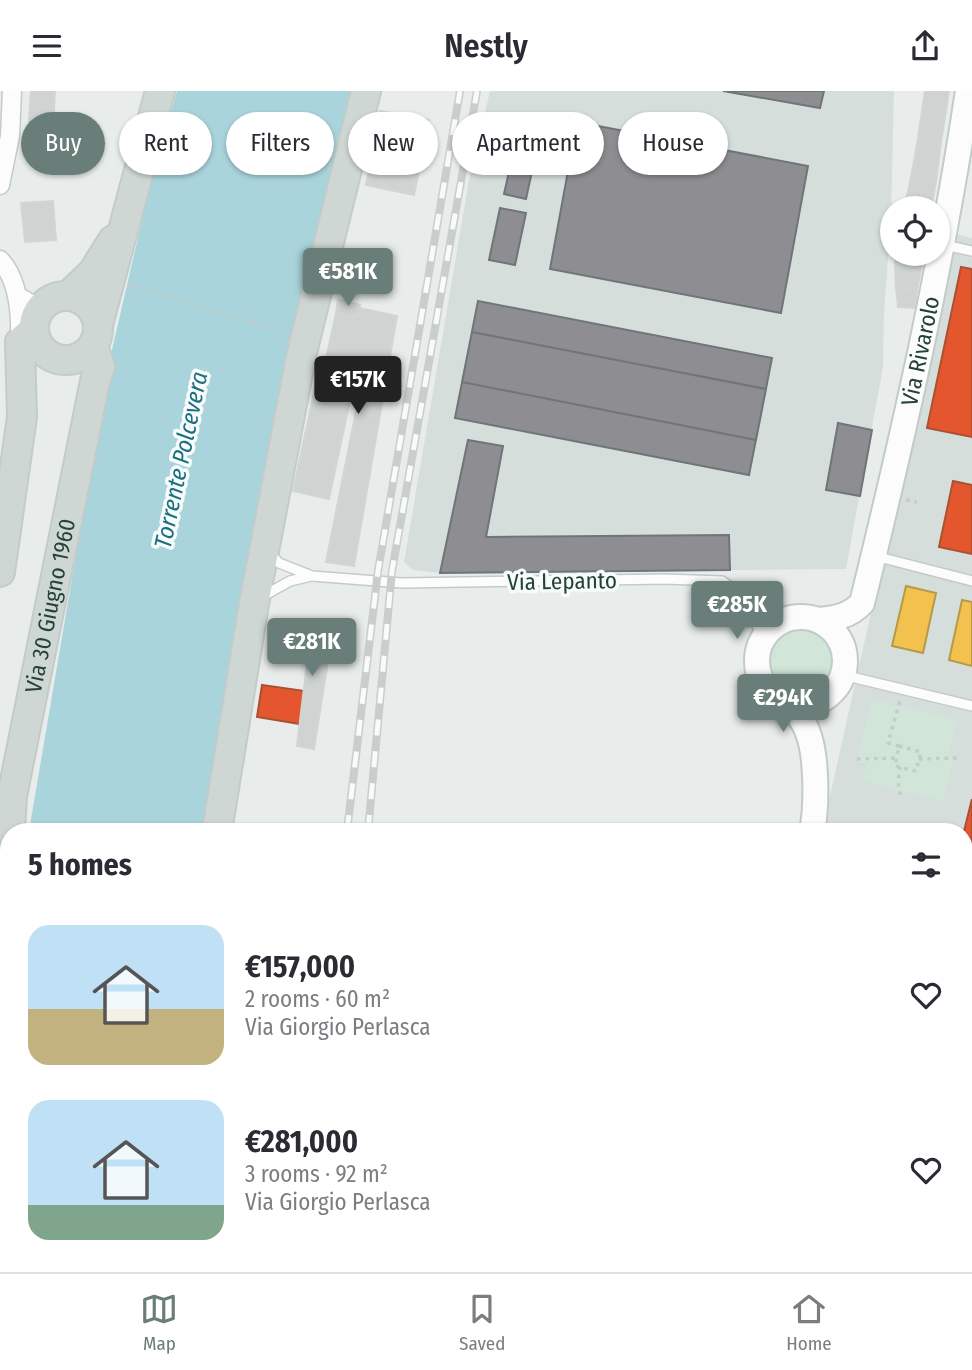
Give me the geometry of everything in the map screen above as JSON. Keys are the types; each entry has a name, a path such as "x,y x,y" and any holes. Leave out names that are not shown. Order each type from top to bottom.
{"main road":[{"path":"78,347 112,279 160,91"},
{"path":"218,823 254,604 303,347 366,91"},
{"name":"Via Rivarolo","path":"950,206 969,100"},
{"path":"69,295 93,272 127,217"},
{"name":"Via Rivarolo","path":"843,675 845,666 842,646 862,603 910,405 939,266"},
{"path":"21,310 58,296 69,295 80,298 96,314 78,347 22,397"},
{"path":"21,310 43,350 78,347"},
{"path":"0,572 22,417 21,310"},
{"name":"Via 30 Giugno 1960","path":"10,823 12,796 95,381 78,347"},
{"path":"817,620 834,619 858,607"},
{"path":"814,823 816,813 812,746 808,730 791,704 769,692 762,682 757,657 760,645 774,626 784,621 806,617 828,626 837,635 842,646"},
{"path":"791,704 815,703 826,698 843,675"},
{"path":"812,746 816,724 826,698"}],"street":[{"path":"0,185 10,137 12,91"},
{"path":"127,217 127,186 149,91"},
{"path":"0,260 4,264 21,310"}],"lane":[{"path":"950,246 972,251"},
{"path":"266,545 279,563 312,576"},
{"path":"873,556 972,581"},
{"path":"254,604 276,588 312,576"},
{"name":"Via Lepanto","path":"312,576 402,583 664,579 722,581 741,593"},
{"path":"741,593 760,608 784,621"},
{"path":"741,593 758,628 760,645"},
{"path":"843,675 972,706"}],"path":[{"path":"134,286 285,331"},
{"path":"899,746 895,766 916,771 921,752 899,746 888,743 900,701"},
{"path":"857,759 863,761 896,758"},
{"path":"919,759 957,758"},
{"path":"900,767 900,795"}],"shaded area":[{"path":"490,91 894,91 892,196 880,196 880,266 888,266 883,367 846,569 440,573 413,570 404,562 470,175 604,175 604,112 485,112"},
{"path":"956,234 972,238 972,823 824,823"}],"green space":[{"path":"801,622 816,625 829,634 838,647 841,662 838,677 829,690 816,699 801,702 786,699 773,690 764,677 761,662 764,647 773,634 786,625"},
{"path":"871,700 957,719 948,755 953,758 943,801 863,781 867,762 857,762"}],"water":[{"name":"Torrente Polcevera","path":"177,91 355,91 278,403 205,823 30,823 108,367 153,175 212,175 212,112 171,112"}],"building: Homes":[{"path":"906,586 936,593 923,653 892,646"},
{"path":"962,600 972,602 972,666 949,660"}],"building: Shops":[{"path":"961,267 972,269 972,437 927,428"},
{"path":"953,481 972,485 972,554 939,547"},
{"path":"262,685 305,691 300,724 257,717"},
{"path":"972,799 972,823 966,823"}],"building: Industry":[{"path":"723,91 824,91 820,108"},
{"path":"604,127 618,130 618,175 728,175 728,151 808,166 781,313 550,269 567,175 604,175"},
{"path":"508,175 531,175 526,199 504,194"},
{"path":"500,208 526,213 515,265 489,260"},
{"path":"478,301 772,358 749,475 455,418"},
{"path":"472,332 766,389 756,440 462,382"},
{"path":"838,423 872,430 860,496 826,490"},
{"path":"468,440 503,446 486,537 729,535 730,570 440,573"}],"building: Other":[{"path":"31,91 55,91 54,112 30,112"},
{"path":"925,91 949,91 941,142 918,138"},
{"path":"918,138 941,142 936,182 911,178"},
{"path":"368,175 418,175 414,195 366,185"},
{"path":"911,178 936,182 933,196 907,196"},
{"path":"53,201 56,240 25,242 21,203"},
{"path":"895,266 922,266 917,290 896,288"},
{"path":"896,288 917,290 915,308 898,307"},
{"path":"338,299 360,305 357,317 336,313"},
{"path":"360,308 397,316 354,566 326,562 364,371 345,368 343,380 322,377 336,313 357,317"},
{"path":"316,383 352,391 329,499 293,491"},
{"path":"305,625 328,629 332,636 314,749 297,746 307,663 296,654 290,643 293,632"}],"railway":[{"path":"348,823 378,571 460,91"},
{"path":"369,823 392,571 477,91"}]}
